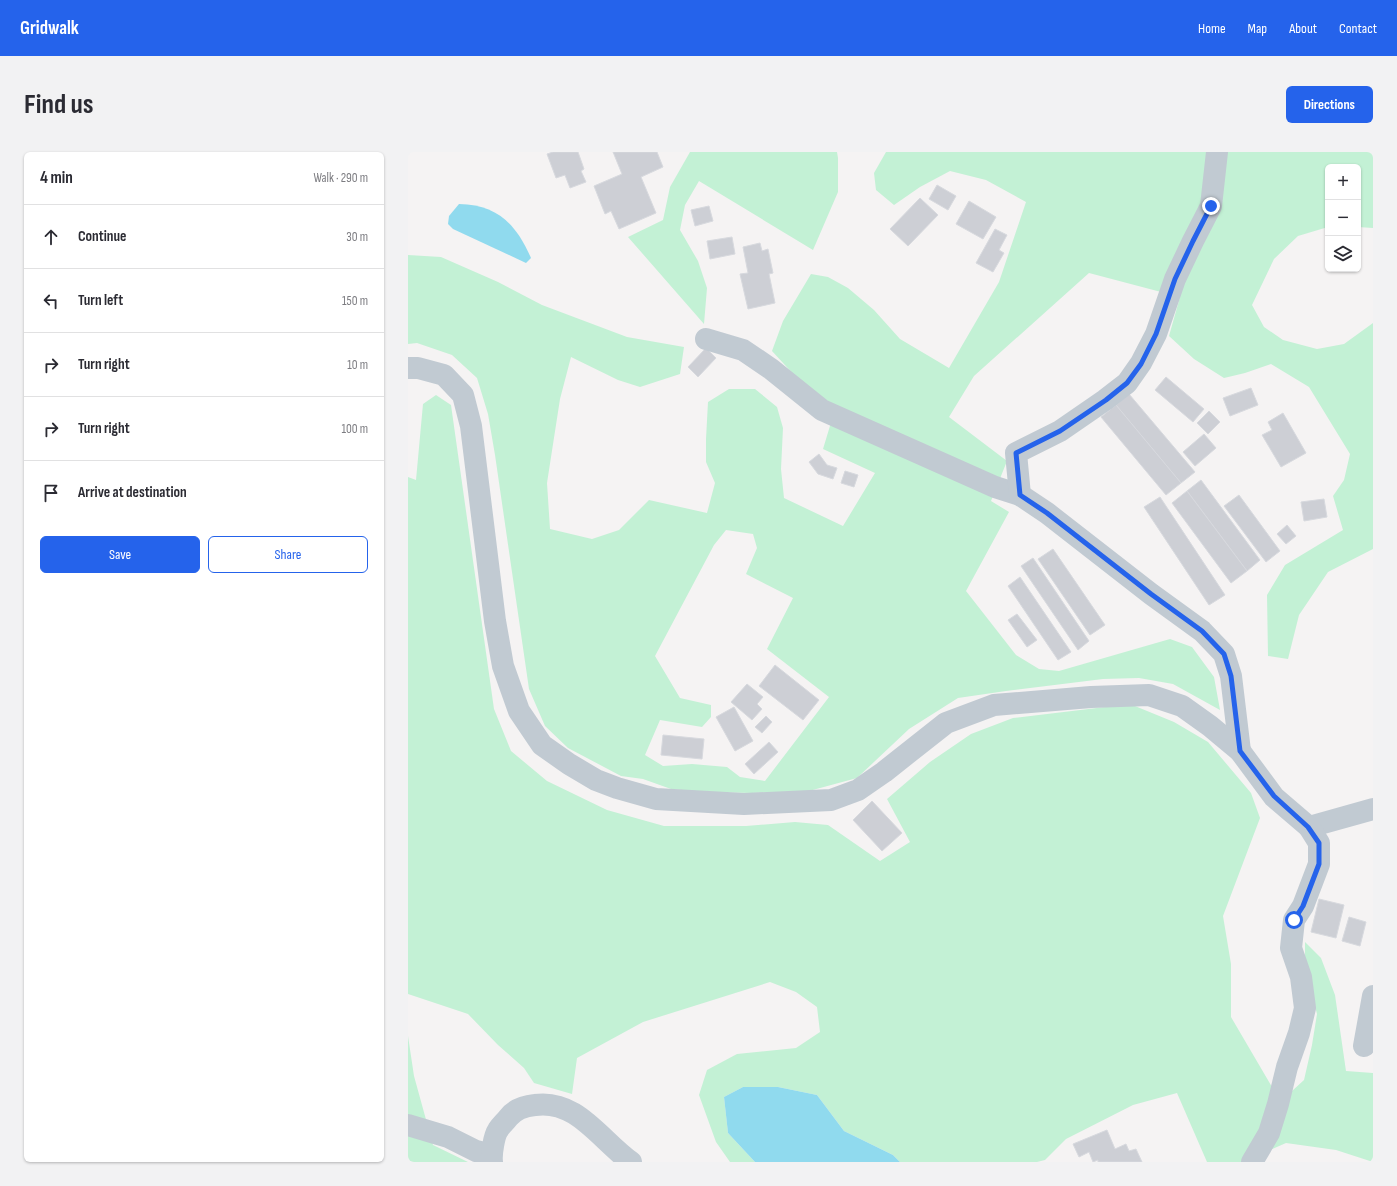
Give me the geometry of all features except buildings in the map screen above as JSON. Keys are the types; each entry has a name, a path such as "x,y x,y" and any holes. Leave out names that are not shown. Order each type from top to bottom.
{"street":[{"path":"1020,495 1016,453 1060,431 1106,400 1127,383 1141,364 1156,334 1175,279 1211,206 1217,152"},
{"path":"706,339 743,350 771,369 822,410 995,487 1020,495 1047,513 1151,594 1202,631 1224,654 1231,676 1240,751"},
{"path":"408,368 418,368 444,375 463,395 471,426 495,621 503,666 519,711 542,745 569,764 596,780 617,788 656,799 744,804 831,800 858,790 884,772 946,723 994,706 1091,697 1149,695 1182,706 1210,726 1240,751 1274,796 1308,827 1319,843 1319,864 1303,906 1294,920 1291,948 1301,977 1305,1008 1269,1133 1252,1162"},
{"path":"1308,827 1373,809"},
{"path":"1364,1046 1373,996"},
{"path":"408,1126 448,1137 491,1159 498,1131 511,1114 525,1106 544,1103 563,1107 586,1122 631,1162"}],"green space":[{"path":"690,152 837,152 838,158 838,192 813,250 699,181 685,205 680,230 698,261 707,288 704,324 628,237 663,220 670,187"},
{"path":"886,152 1373,152 1373,228 1361,227 1361,164 1325,164 1325,228 1298,236 1274,259 1252,305 1264,327 1283,340 1317,349 1344,344 1373,323 1373,549 1328,572 1299,615 1288,659 1268,656 1267,595 1285,565 1343,530 1333,496 1344,480 1350,454 1309,387 1271,364 1245,373 1224,378 1194,359 1169,336 1180,297 1089,273 974,376 949,417 1007,461 991,501 1009,512 966,591 1016,655 1039,669 1059,671 1170,639 1192,647 1214,677 1220,710 1173,684 1139,678 1103,679 958,698 909,729 857,778 809,791 752,793 702,792 671,789 643,779 621,776 568,748 545,726 529,689 488,414 477,378 452,355 417,343 408,344 408,255 441,257 498,282 542,305 627,337 684,347 680,374 640,387 618,380 571,357 560,399 547,483 550,529 592,539 619,530 649,500 707,513 715,483 706,462 708,402 729,389 755,389 777,407 783,428 781,469 784,498 843,526 875,473 823,449 836,406 807,389 772,351 783,321 811,274 828,277 848,288 874,310 900,339 949,368 999,282 1026,202 986,180 950,171 920,187 894,205 876,190 874,173","holes":["726,530 753,534 757,548 746,574 793,598 767,649 829,697 765,781 740,777 727,767 692,764 663,766 645,755 660,720 702,727 711,717 711,705 680,698 655,656 714,545"]},
{"path":"436,395 451,405 494,709 511,751 547,781 607,810 664,826 746,826 795,822 828,825 880,861 910,842 887,799 930,762 971,734 1013,718 1130,704 1174,722 1208,742 1251,793 1260,818 1223,916 1231,964 1231,1017 1272,1087 1292,1091 1304,1080 1317,1014 1305,967 1305,942 1321,958 1335,995 1346,1071 1373,1073 1373,1162 1336,1150 1286,1143 1242,1162 1207,1162 1177,1093 1133,1105 1066,1139 1045,1160 1037,1162 900,1162 893,1155 844,1131 817,1095 778,1087 743,1087 724,1097 728,1133 755,1162 730,1162 716,1142 699,1095 707,1070 737,1054 796,1048 820,1032 817,1007 796,992 770,982 643,1022 577,1058 572,1094 534,1083 524,1068 498,1045 468,1014 408,994 408,477 416,480 423,404"},
{"path":"408,1036 414,1076 433,1145 468,1162 408,1162"}],"water":[{"path":"459,204 485,208 504,219 519,235 531,258 526,263 453,229 448,224 449,216"},
{"path":"743,1087 778,1087 817,1095 844,1131 893,1155 900,1162 755,1162 728,1133 724,1097"}],"route":[{"path":"1211,206 1175,279 1156,334 1141,364 1127,383 1106,400 1060,431 1016,453 1020,495 1047,513 1076,537 1202,631 1224,654 1231,676 1240,751 1274,796 1308,827 1319,843 1319,864 1303,906 1294,920"}]}
